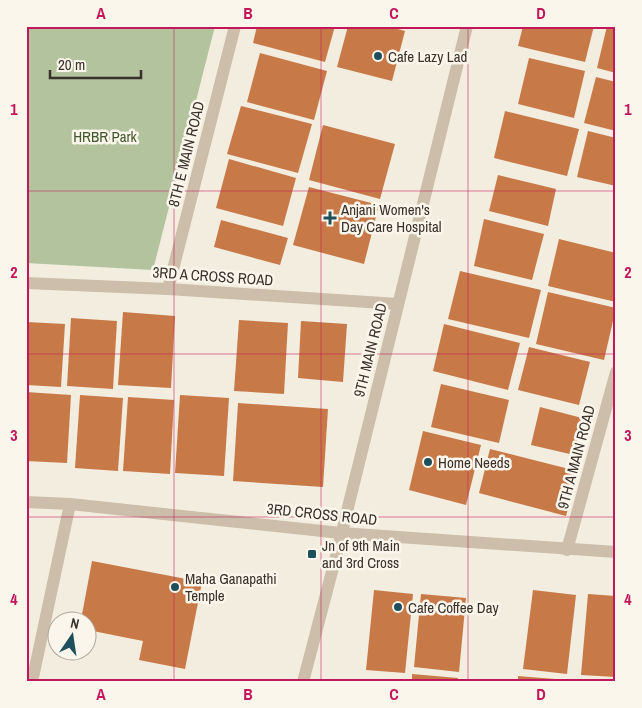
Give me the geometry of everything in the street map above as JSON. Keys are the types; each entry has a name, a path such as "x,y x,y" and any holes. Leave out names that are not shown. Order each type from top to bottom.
{"street":[{"name":"8TH E MAIN ROAD","path":"168,289 235,26"},
{"name":"9TH MAIN ROAD","path":"303,682 467,26"},
{"name":"3RD A CROSS ROAD","path":"26,282 398,304"},
{"name":"9TH A MAIN ROAD","path":"567,550 616,372"},
{"name":"3RD CROSS ROAD","path":"26,502 70,504 341,533 616,552"},
{"path":"32,682 70,504"}],"green space":[{"name":"HRBR Park","path":"26,26 215,26 153,270 26,263"}],"building":[{"path":"257,26 335,26 325,62 253,43"},
{"path":"348,26 387,26 405,31 392,81 337,67"},
{"path":"523,26 594,26 585,62 518,46"},
{"path":"607,26 616,26 616,73 597,68"},
{"path":"260,53 327,71 314,120 247,102"},
{"path":"529,58 585,71 574,118 518,104"},
{"path":"596,77 616,82 616,131 584,123"},
{"path":"241,106 312,124 298,173 227,154"},
{"path":"505,111 579,129 567,176 494,158"},
{"path":"323,125 395,144 380,199 309,180"},
{"path":"588,131 616,138 616,186 577,177"},
{"path":"229,159 296,178 283,226 216,208"},
{"path":"498,175 556,189 548,226 489,211"},
{"path":"309,187 379,205 364,264 293,245"},
{"path":"484,219 544,234 532,280 474,266"},
{"path":"221,220 288,238 280,265 214,247"},
{"path":"559,239 616,253 616,302 548,286"},
{"path":"460,271 541,290 529,338 448,319"},
{"path":"548,292 616,308 604,360 536,344"},
{"path":"123,312 175,316 171,388 118,385"},
{"path":"71,318 117,321 113,389 67,386"},
{"path":"239,320 288,323 284,394 234,391"},
{"path":"301,321 347,324 343,382 298,378"},
{"path":"26,322 65,324 61,387 26,385"},
{"path":"444,324 520,343 508,390 433,371"},
{"path":"529,347 590,362 579,405 518,390"},
{"path":"441,384 509,400 499,443 431,427"},
{"path":"26,392 71,395 67,463 26,461"},
{"path":"80,395 123,398 118,471 75,468"},
{"path":"180,395 229,398 224,476 175,473"},
{"path":"128,397 174,400 170,474 123,471"},
{"path":"238,403 328,409 323,487 233,481"},
{"path":"540,407 582,418 574,455 531,445"},
{"path":"423,431 481,445 466,505 409,490"},
{"path":"490,449 577,471 566,516 479,493"},
{"path":"92,561 202,582 185,669 139,660 143,641 98,632 98,610 83,610"},
{"path":"374,590 413,594 405,673 366,670"},
{"path":"533,590 576,595 567,674 523,669"},
{"path":"421,594 466,598 459,672 414,667"},
{"path":"588,594 616,596 616,677 581,675"},
{"path":"412,674 458,678 457,682 412,682"},
{"path":"518,676 567,680 567,682 518,682"}],"place":[{"name":"Cafe Lazy Lad","path":"378,56"},
{"name":"Anjani Women's Day Care Hospital","path":"330,218"},
{"name":"Home Needs","path":"428,462"},
{"name":"Jn of 9th Main and 3rd Cross","path":"312,554"},
{"name":"Maha Ganapathi Temple","path":"175,587"},
{"name":"Cafe Coffee Day","path":"398,607"}]}
